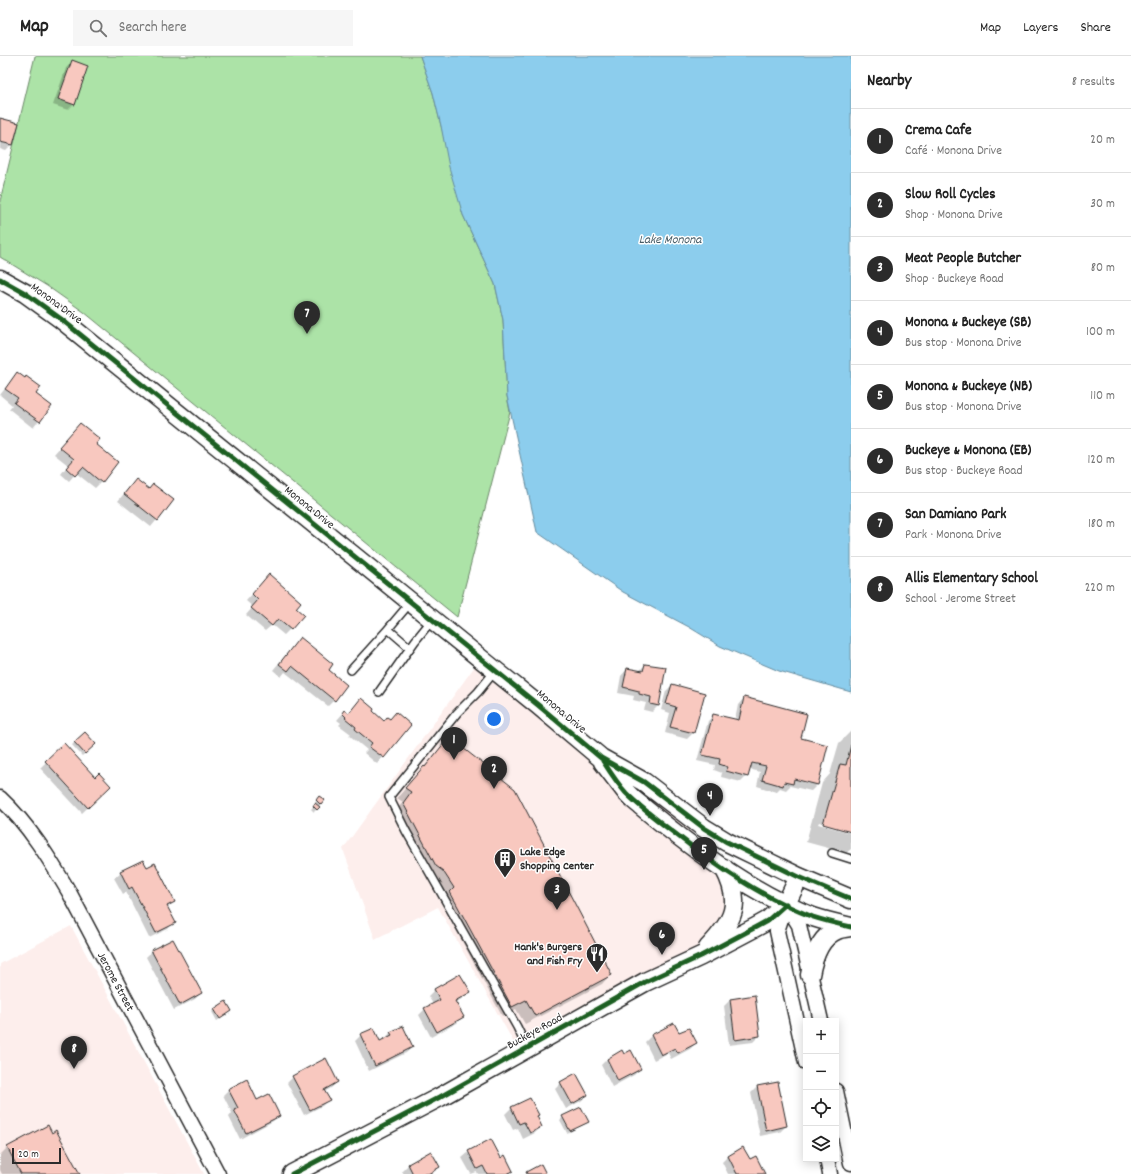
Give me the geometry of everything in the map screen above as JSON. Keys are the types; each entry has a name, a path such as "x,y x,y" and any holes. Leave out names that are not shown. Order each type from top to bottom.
{"street":[{"name":"Monona Drive","path":"0,279 25,293 61,319 601,758 644,782 704,828 727,842 851,899"},
{"name":"Monona Drive","path":"601,758 626,792 634,800 690,845 724,868 764,893 813,917 851,927"},
{"name":"Jerome Street","path":"0,798 24,823 50,859 69,892 218,1174"},
{"path":"701,956 720,936 731,920 734,910 734,892 724,868"},
{"name":"Buckeye Road","path":"292,1174 440,1096 645,982 701,956 762,924 786,904 799,876"},
{"path":"786,904 799,925 820,1018"},
{"path":"786,904 777,931 804,1054"},
{"path":"810,975 815,956 827,938 838,929 851,927"},
{"path":"839,1106 851,1164"},
{"path":"828,1162 830,1174"}],"lane":[{"path":"351,670 410,602"},
{"path":"379,692 432,620"},
{"path":"388,629 410,648"},
{"path":"495,671 478,692 457,713 389,797 413,844 518,1027 527,1048"},
{"path":"832,853 851,859"}],"shaded area":[{"path":"480,659 691,831 725,874 733,937 519,1052 438,907 375,939 343,849"},
{"path":"71,926 204,1174 0,1174 0,964"}],"green space":[{"path":"35,56 420,56 433,93 463,215 495,284 503,320 507,396 510,412 457,617 84,312 47,286 0,257 0,201"}],"water":[{"name":"Lake Monona","path":"420,56 851,56 851,692 779,671 720,646 689,627 623,592 537,532 507,396 503,320 495,284 463,215 449,167 433,93"}],"building":[{"path":"72,60 88,66 75,105 58,99"},
{"path":"0,118 19,123 13,145 0,142"},
{"path":"17,372 25,378 26,376 41,387 36,394 52,406 40,422 14,403 18,398 5,389"},
{"path":"80,423 100,439 96,444 118,462 102,483 83,467 75,476 66,468 74,459 59,447"},
{"path":"136,479 149,489 153,484 174,500 158,521 124,494"},
{"path":"269,574 301,602 296,608 304,615 291,630 278,619 272,626 251,608 258,600 252,594"},
{"path":"300,637 333,664 329,670 347,685 335,701 292,666 288,671 279,664"},
{"path":"645,664 666,667 659,706 650,704 651,697 639,694 639,691 623,687 627,668 643,671"},
{"path":"672,684 705,693 694,733 670,727 676,707 666,704"},
{"path":"744,697 807,714 801,738 828,745 818,785 794,779 793,784 784,782 783,786 762,780 766,766 752,763 748,777 726,771 728,767 719,764 720,759 702,755 713,714 739,720"},
{"path":"361,698 374,709 373,711 384,721 387,717 390,719 396,712 411,725 384,758 369,747 372,743 355,729 356,727 345,718 346,717 342,713 344,710 349,713"},
{"path":"85,732 96,744 85,754 74,742"},
{"name":"Lake Edge Shopping Center","path":"449,737 515,789 612,975 535,1016 526,1000 512,1007 450,892 454,888 443,871 436,866 403,803 411,792 405,788 424,766 425,767"},
{"path":"64,743 95,777 99,773 111,786 88,808 45,761"},
{"path":"851,745 851,832 823,824 840,764 846,765"},
{"path":"319,796 325,800 321,805 316,800"},
{"path":"315,803 320,807 317,810 313,806"},
{"path":"143,860 147,867 155,863 175,902 167,906 176,923 156,933 132,887 129,889 120,871"},
{"path":"173,939 202,993 180,1005 151,950"},
{"path":"460,974 471,992 455,1001 464,1017 437,1032 424,1008 440,1000 434,989"},
{"path":"755,995 760,1036 735,1040 730,999"},
{"path":"226,1001 232,1011 220,1019 214,1009"},
{"path":"674,1023 679,1032 689,1028 697,1043 678,1053 675,1048 661,1055 651,1035"},
{"path":"403,1026 413,1047 375,1066 360,1034 374,1028 380,1041 392,1035 390,1032"},
{"path":"622,1050 624,1054 631,1050 641,1069 618,1081 607,1059"},
{"path":"326,1058 338,1082 324,1090 330,1100 310,1110 292,1076"},
{"path":"576,1073 588,1095 572,1104 560,1082"},
{"path":"247,1079 257,1100 269,1094 280,1116 246,1133 234,1110 238,1108 228,1089"},
{"path":"778,1082 787,1126 766,1131 757,1086"},
{"path":"530,1098 539,1115 537,1116 542,1127 530,1133 524,1122 519,1124 511,1107"},
{"path":"581,1107 589,1122 570,1131 562,1116"},
{"path":"48,1125 52,1133 56,1130 80,1174 21,1174 7,1147"},
{"path":"491,1139 501,1158 505,1155 513,1171 507,1174 487,1174 483,1166 477,1169 468,1151"},
{"path":"743,1147 750,1159 756,1156 765,1174 737,1174 728,1156"},
{"path":"431,1151 440,1167 428,1174 413,1174 408,1164"},
{"path":"541,1164 546,1174 527,1174 526,1172"}],"cycle path":[{"path":"0,279 25,293 61,319 538,705 601,758 644,782 704,828 727,842 799,877 851,899"},
{"path":"603,761 626,793 637,803 722,868 757,890 794,909 813,917 851,927"},
{"path":"292,1174 440,1097 645,982 701,956 767,921 786,904"}],"place":[{"name":"San Damiano Park","path":"307,334"},
{"name":"Crema Cafe","path":"454,760"},
{"name":"Slow Roll Cycles","path":"494,789"},
{"name":"Monona & Buckeye (SB)","path":"710,816"},
{"name":"Monona & Buckeye (NB)","path":"704,870"},
{"name":"Lake Edge Shopping Center","path":"505,878"},
{"name":"Meat People Butcher","path":"557,910"},
{"name":"Buckeye & Monona (EB)","path":"662,955"},
{"name":"Hank's Burgers and Fish Fry","path":"597,974"},
{"name":"Allis Elementary School","path":"74,1069"}]}
